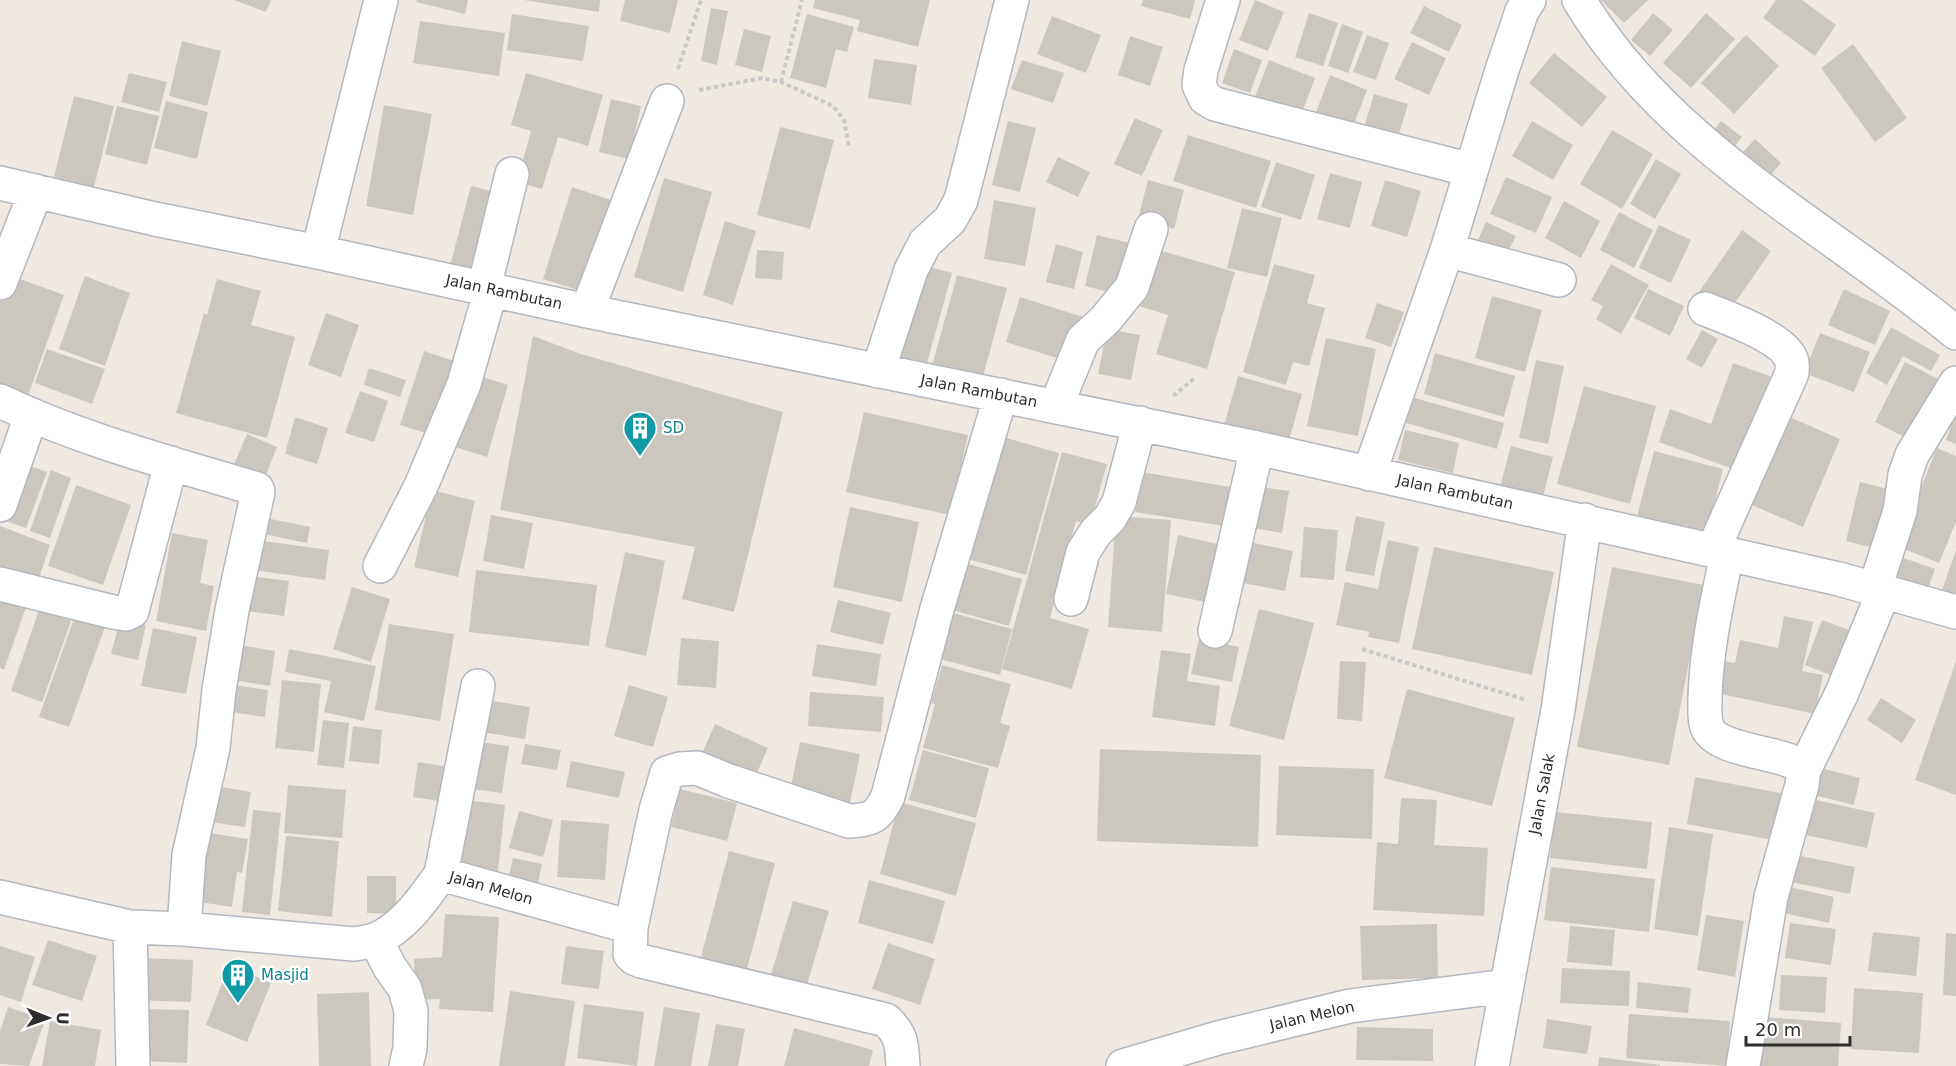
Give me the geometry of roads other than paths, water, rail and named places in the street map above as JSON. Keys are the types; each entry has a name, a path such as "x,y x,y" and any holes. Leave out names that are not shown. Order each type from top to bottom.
{"street":[{"path":"318,252 381,0"},
{"path":"878,371 911,270 926,243 950,220 961,200 1012,0"},
{"path":"1223,0 1201,70 1199,85 1205,98 1215,104 1471,170"},
{"path":"1369,474 1447,250 1502,70 1522,11 1529,0"},
{"path":"1579,0 1610,46 1668,112 1767,194 1921,304 1956,333"},
{"path":"587,311 667,101"},
{"path":"380,566 422,486 464,384 512,174"},
{"name":"Jalan Rambutan","path":"0,183 155,219 587,311 1257,448 1839,579 1956,612"},
{"path":"0,283 36,191"},
{"path":"1056,406 1083,340 1105,320 1132,287 1150,229"},
{"path":"1447,250 1559,280"},
{"path":"1705,309 1764,334 1792,360 1792,373 1720,552 1706,682 1707,727 1720,740 1748,750 1784,758 1800,765 1803,772"},
{"path":"1743,1066 1771,897 1802,785 1803,772 1841,695 1879,590 1900,511 1905,475 1912,455 1956,383"},
{"path":"903,1066 902,1046 896,1030 886,1020 641,962 630,954 631,927 656,810 667,773 680,769 697,768 849,821 867,820 881,811 888,796 937,609 1001,395"},
{"path":"0,400 31,416 123,449 257,489 232,610 219,690 213,748 189,855 184,929"},
{"path":"0,504 31,416"},
{"path":"1071,599 1083,552 1096,532 1110,518 1119,502 1140,423"},
{"path":"1215,631 1257,448"},
{"path":"0,584 113,612 126,614 132,611 171,463"},
{"name":"Jalan Salak","path":"1492,1066 1558,710 1585,520"},
{"path":"441,874 478,686"},
{"name":"Jalan Melon","path":"0,897 130,927 184,929 354,944 376,940 396,927 418,905 441,874 631,927"},
{"path":"130,927 134,1066"},
{"path":"376,940 389,966 405,989 411,1011 410,1048 406,1066"},
{"name":"Jalan Melon","path":"1123,1066 1218,1038 1350,1006 1506,986"}],"place":[{"name":"SD","path":"640,457"},
{"name":"Masjid","path":"238,1004"}]}
